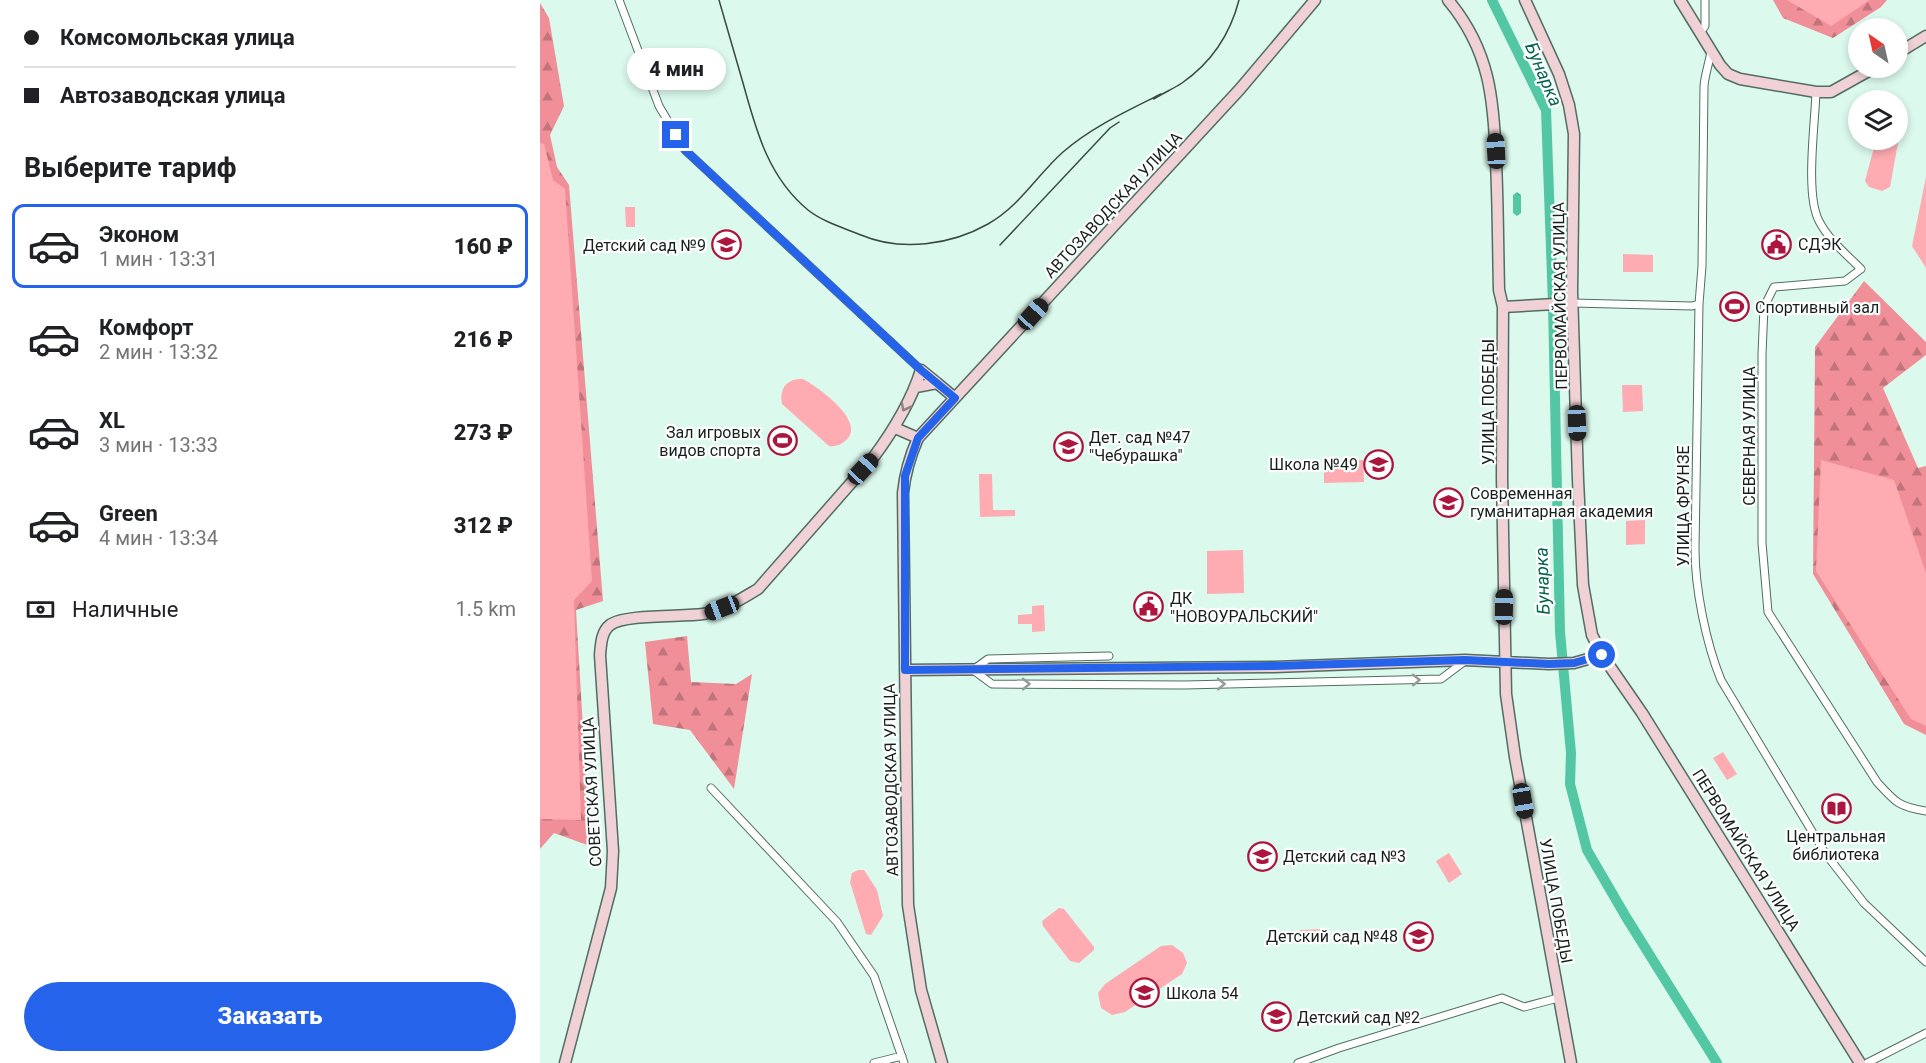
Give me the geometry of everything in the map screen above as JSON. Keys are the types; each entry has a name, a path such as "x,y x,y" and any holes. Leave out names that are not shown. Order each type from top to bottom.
{"street":[{"path":"619,0 658,106 685,150 921,370 955,398"},
{"name":"АВТОЗАВОДСКАЯ УЛИЦА","path":"942,1063 921,990 908,905 903,493 905,476 918,438 1240,89 1315,0"},
{"name":"УЛИЦА ПОБЕДЫ","path":"1448,0 1460,14 1482,58 1490,86 1494,114 1498,187 1499,290 1503,307 1506,694 1515,757 1571,1063"},
{"name":"ПЕРВОМАЙСКАЯ УЛИЦА","path":"1525,0 1559,74 1569,105 1574,134 1572,292 1583,585 1592,636 1602,655 1642,712 1860,1063"},
{"path":"1680,0 1711,51 1714,65 1728,74 1740,79 1816,93 1831,92 1856,78"},
{"path":"1700,33 1705,26 1705,0"},
{"path":"1908,47 1926,36"},
{"name":"УЛИЦА ФРУНЗЕ","path":"1714,65 1705,75 1704,87 1695,569 1712,657 1721,680 1825,853 1864,903 1926,962"},
{"name":"СЕВЕРНАЯ УЛИЦА","path":"1816,93 1814,207 1820,223 1839,248 1861,269 1845,281 1774,287 1764,307 1762,543 1768,612 1877,782 1890,797 1905,808 1926,811"},
{"path":"1503,307 1573,303 1692,306 1700,304"},
{"path":"918,438 895,428 916,387 921,370"},
{"path":"916,387 937,383"},
{"name":"СОВЕТСКАЯ УЛИЦА","path":"565,1063 610,888 613,850 600,655 602,639 611,624 626,619 710,613 734,604 758,589 873,458 895,428"},
{"path":"905,670 1274,666 1465,660 1549,664 1574,663 1602,655"},
{"path":"973,670 987,659 1109,656"},
{"path":"973,670 992,684 1184,685 1441,679 1465,660"},
{"path":"711,788 837,922 874,976 903,1060 874,1063"},
{"path":"1298,1063 1339,1048 1502,998 1524,1007 1558,998"},
{"path":"1868,1063 1926,1033"}],"green space":[{"path":"1773,0 1887,0 1881,7 1864,18 1848,18 1848,28 1833,38 1783,18"},
{"path":"540,3 549,18 564,106 550,135 557,167 569,185 603,601 576,610 590,846 554,833 540,849"},
{"path":"1864,281 1926,342 1926,355 1883,388 1918,468 1926,466 1926,735 1904,724 1813,574 1815,347"},
{"path":"687,636 691,682 736,684 752,674 734,789 690,730 653,724 645,642"}],"shaded area":[{"path":"1787,0 1870,0 1831,26"},
{"path":"540,143 544,144 553,180 565,189 592,581 574,600 581,820 540,819"},
{"path":"1873,150 1897,150 1890,187 1882,191 1869,187 1865,181"},
{"path":"1926,177 1926,268 1912,246"},
{"path":"625,207 635,207 635,227 626,227"},
{"path":"1623,254 1653,255 1653,272 1623,272"},
{"path":"803,379 829,397 846,415 851,433 842,443 829,446 782,404 781,398 785,385 793,380"},
{"path":"1622,385 1642,385 1643,411 1623,412"},
{"path":"1363,460 1364,482 1324,483 1324,461"},
{"path":"1821,460 1894,480 1926,573 1926,726 1911,719 1816,571"},
{"path":"979,474 992,474 993,510 1015,510 1015,516 980,517"},
{"path":"1645,520 1645,544 1626,545 1626,521"},
{"path":"1243,550 1244,593 1207,594 1207,551"},
{"path":"1044,605 1045,631 1032,632 1032,624 1018,624 1018,615 1032,614 1032,606"},
{"path":"1723,752 1737,774 1727,780 1713,758"},
{"path":"1449,853 1462,874 1449,883 1436,861"},
{"path":"864,870 877,890 883,916 871,935 866,934 850,882 852,873"},
{"path":"1059,908 1064,909 1094,947 1094,950 1079,963 1070,961 1043,926 1042,921"},
{"path":"1325,929 1325,943 1300,943 1300,930"},
{"path":"1172,945 1183,953 1187,963 1182,974 1125,1012 1112,1015 1101,1008 1098,993 1105,984 1161,946"}],"water":[{"path":"1517,192 1521,195 1521,213 1517,216 1513,213 1513,195"}],"waterway":[{"name":"Бунарка","path":"1492,0 1546,110 1560,632 1571,753 1570,784 1587,850 1717,1063"}],"railway":[{"path":"719,0 748,101 765,152 773,168 794,197 808,210 820,218 876,240 909,245 926,244 958,237 988,224 1010,208 1074,143 1110,120 1161,94"},
{"path":"1154,99 1193,75 1211,57 1231,25 1239,0"},
{"path":"1000,245 1110,128 1119,122"}],"place":[{"name":"СДЭК","path":"1777,244"},
{"name":"Детский сад №9","path":"727,245"},
{"name":"Спортивный зал","path":"1734,307"},
{"name":"Зал игровых видов спорта","path":"782,441"},
{"name":"Дет. сад №47 \"Чебурашка\"","path":"1068,446"},
{"name":"Школа №49","path":"1379,464"},
{"name":"Современная гуманитарная академия","path":"1449,502"},
{"name":"ДК \"НОВОУРАЛЬСКИЙ\"","path":"1149,607"},
{"name":"Центральная библиотека","path":"1836,808"},
{"name":"Детский сад №3","path":"1262,856"},
{"name":"Детский сад №48","path":"1419,936"},
{"name":"Школа 54","path":"1145,993"},
{"name":"Детский сад №2","path":"1276,1017"}],"route":[{"path":"676,135 685,150 921,370 955,398 918,438 905,476 903,493 905,670 1274,666 1465,660 1549,664 1574,663 1602,655"}]}
